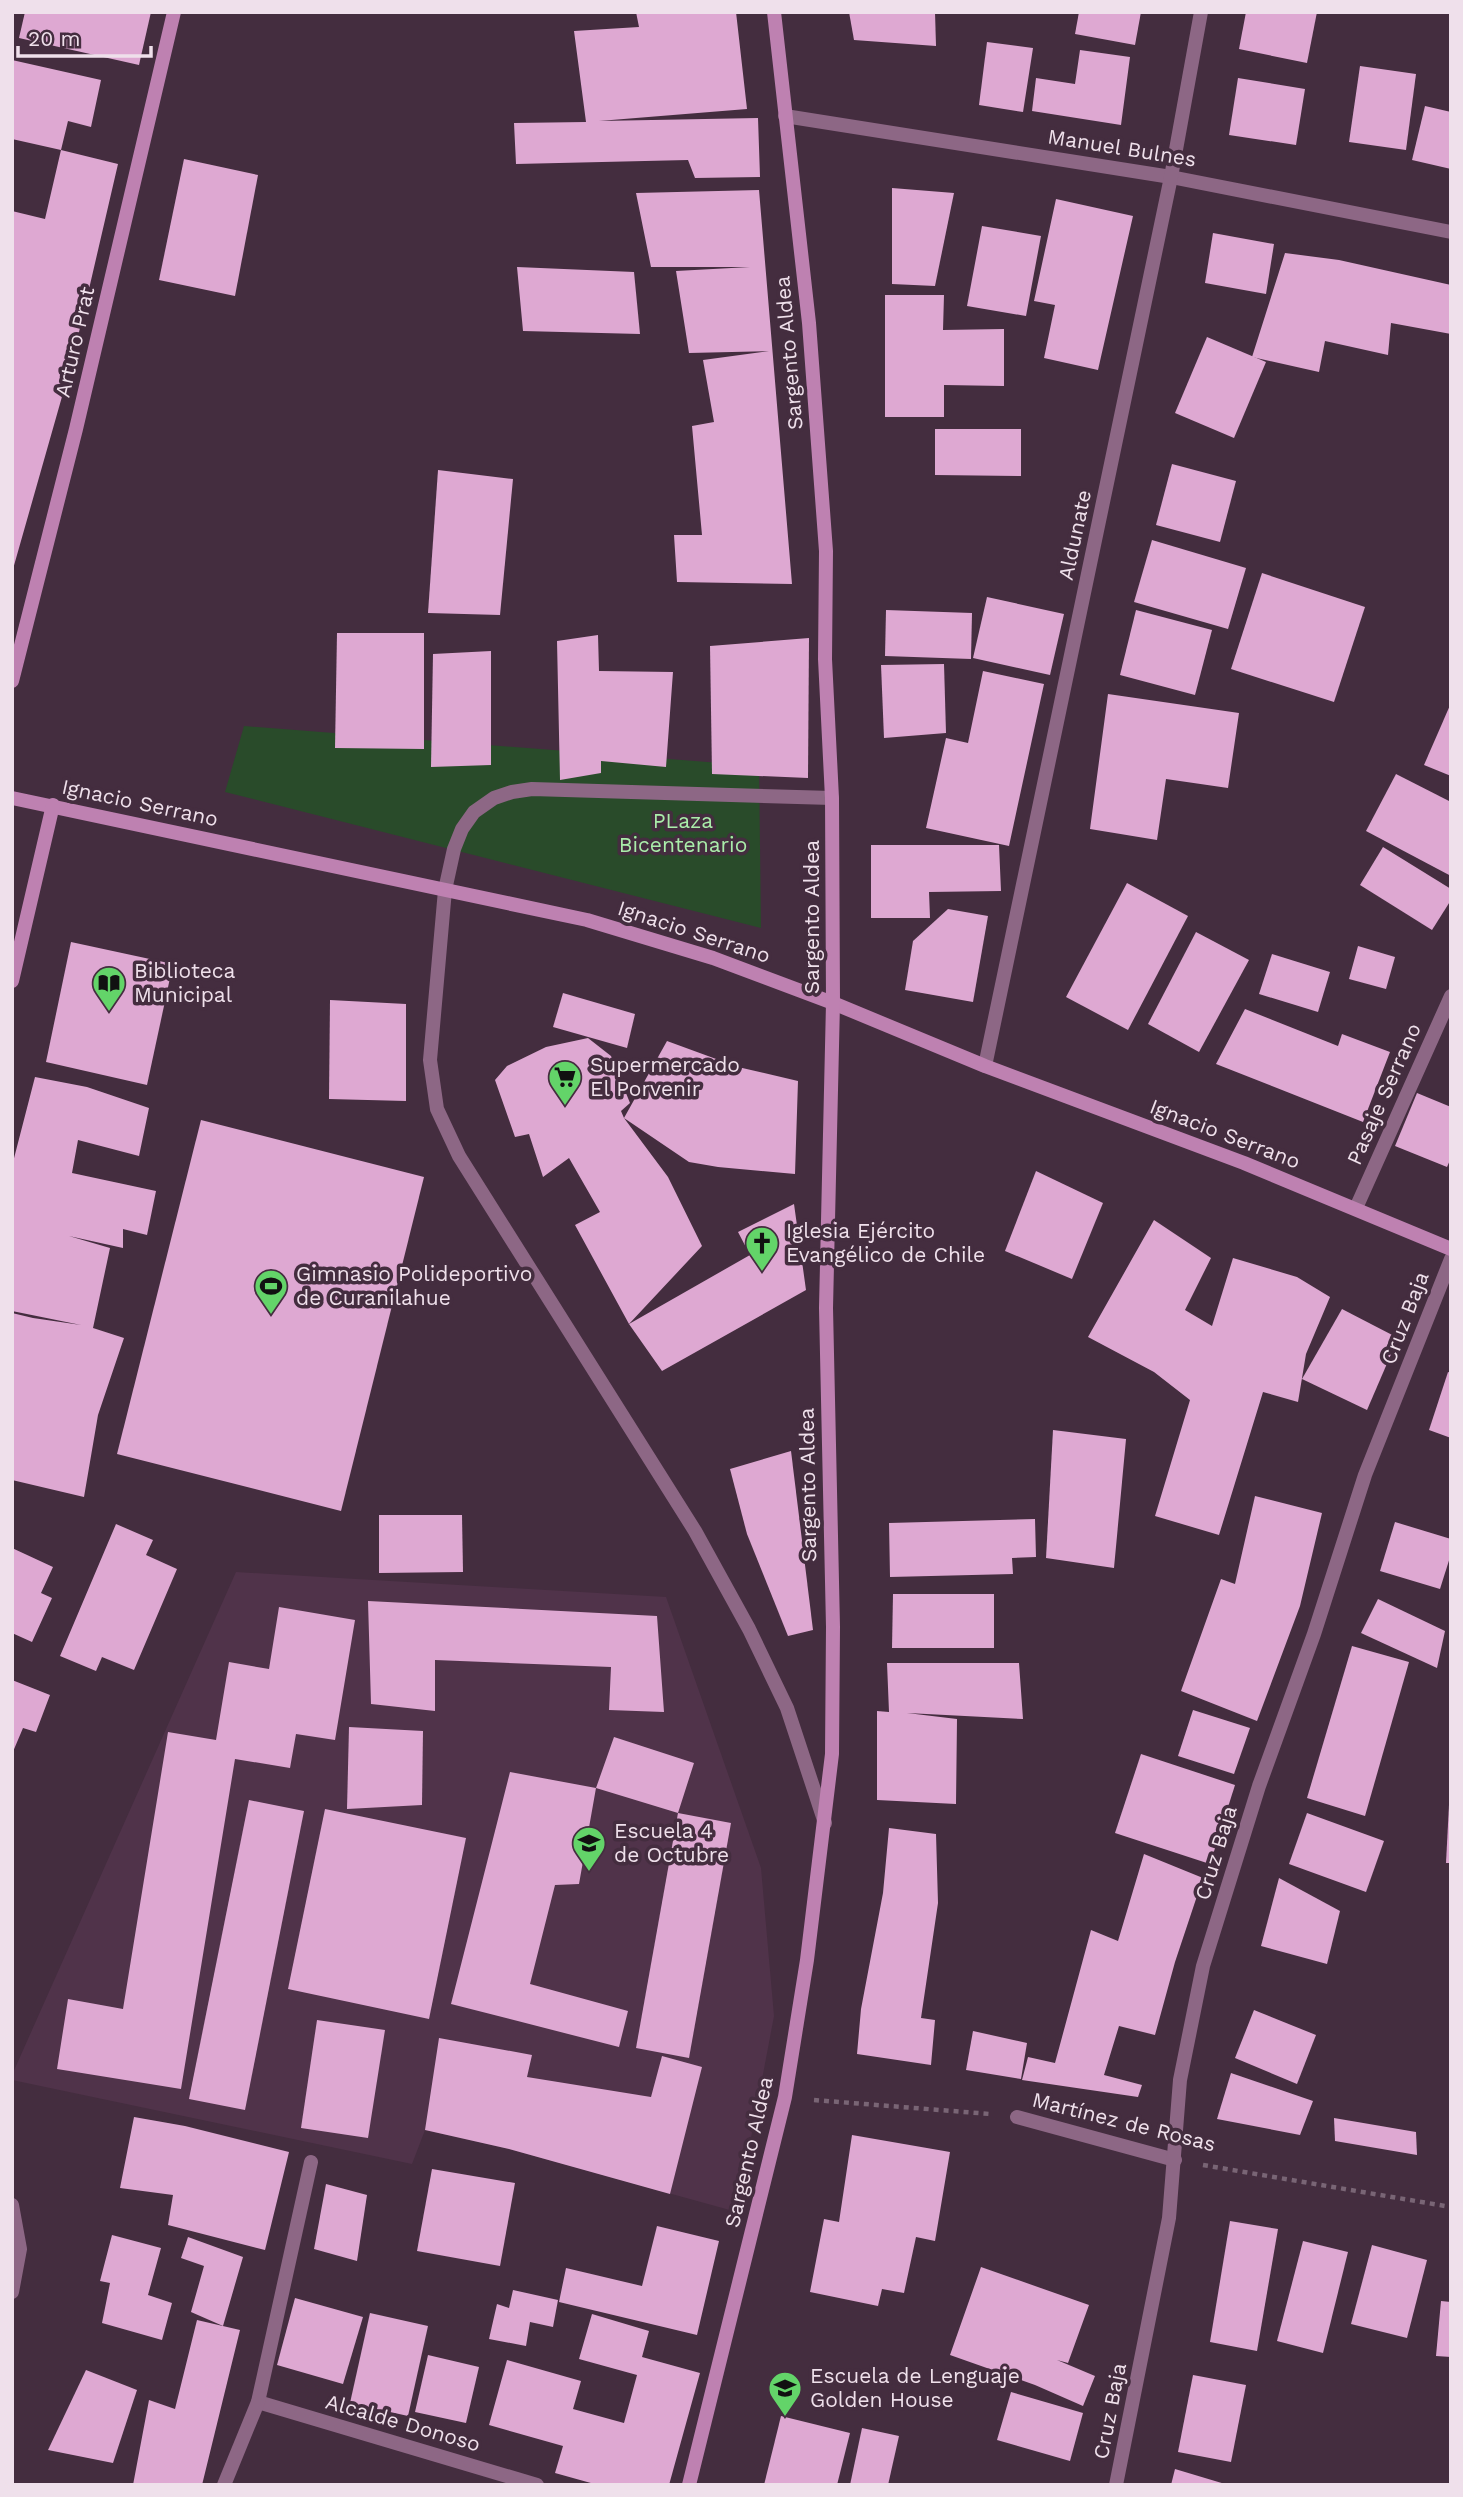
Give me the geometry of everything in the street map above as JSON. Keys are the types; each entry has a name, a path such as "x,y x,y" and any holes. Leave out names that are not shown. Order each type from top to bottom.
{"main road":[{"name":"Arturo Prat","path":"12,681 79,416 174,12"},
{"name":"Sargento Aldea","path":"690,2485 785,2097 807,1960 832,1754 833,1627 826,1308 833,1003 832,798 825,659 826,551 808,323 774,12"},
{"name":"Ignacio Serrano","path":"12,798 600,924 713,958 833,1003 985,1066 1244,1163 1451,1249"},
{"path":"12,981 53,806"}],"street":[{"name":"Aldunate","path":"985,1066 1171,177 1201,12"},
{"name":"Manuel Bulnes","path":"785,116 1171,177 1451,232"},
{"name":"Sargento Aldea","path":"825,1825 787,1708 749,1629 695,1531 459,1156 437,1109 429,1060 445,890 454,849 462,829 474,812 484,804 512,792 532,789 832,798"},
{"name":"Pasaje Serrano","path":"1356,1208 1451,996"},
{"name":"Cruz Baja","path":"1116,2485 1169,2218 1180,2080 1203,1966 1259,1786 1314,1634 1364,1475 1451,1259"},
{"name":"Martínez de Rosas","path":"1017,2117 1175,2160"},
{"path":"224,2485 258,2402 311,2162"},
{"path":"12,2205 20,2249 12,2292"},
{"name":"Alcalde Donoso","path":"258,2402 537,2485"}],"path":[{"name":"Martínez de Rosas","path":"785,2097 1017,2117"},
{"name":"Martínez de Rosas","path":"1175,2160 1451,2207"}],"shaded area":[{"path":"236,1572 666,1597 761,1868 774,2016 737,2212 509,2149 425,2130 412,2164 12,2080"}],"green space":[{"name":"PLaza Bicentenario","path":"244,726 759,766 761,928 225,792"}],"building":[{"path":"25,12 151,12 139,65 19,38"},
{"path":"636,12 736,12 747,109 599,121 758,118 760,177 695,178 688,160 516,164 514,123 586,122 574,31 639,27"},
{"path":"849,12 935,12 936,46 854,40"},
{"path":"1079,12 1141,12 1135,45 1075,34"},
{"path":"1246,12 1317,12 1307,63 1239,49"},
{"path":"987,42 1033,48 1023,112 979,105"},
{"path":"1080,50 1130,57 1121,125 1032,111 1036,78 1075,84"},
{"path":"12,60 101,80 91,127 68,121 61,150 12,139"},
{"path":"1360,66 1416,74 1406,150 1349,142"},
{"path":"1238,78 1305,89 1296,145 1229,135"},
{"path":"1425,106 1451,112 1451,169 1412,160"},
{"path":"61,150 118,164 73,358 13,569 12,211 45,219"},
{"path":"184,159 258,175 235,296 159,280"},
{"path":"892,188 954,193 935,286 892,284"},
{"path":"759,190 792,584 677,582 674,535 702,535 692,426 714,422 703,360 769,351 689,353 676,271 750,267 651,267 636,193"},
{"path":"1056,199 1133,216 1098,370 1044,358 1055,305 1034,301"},
{"path":"982,226 1041,236 1026,316 967,306"},
{"path":"1213,233 1274,244 1266,294 1205,283"},
{"path":"1285,253 1339,260 1451,285 1451,334 1391,323 1388,355 1325,341 1319,372 1252,357"},
{"path":"517,267 634,272 640,334 523,331"},
{"path":"885,295 944,295 943,330 1004,329 1004,386 944,385 944,417 885,417"},
{"path":"1207,337 1266,362 1234,438 1175,413"},
{"path":"935,429 1021,429 1021,476 935,475"},
{"path":"1172,464 1236,481 1220,542 1156,525"},
{"path":"438,470 513,479 500,615 428,613"},
{"path":"1152,540 1246,568 1228,629 1134,602"},
{"path":"1262,573 1365,607 1334,702 1231,669"},
{"path":"987,597 1064,614 1050,675 973,658"},
{"path":"886,610 972,613 971,659 885,656"},
{"path":"1136,610 1212,630 1195,695 1120,675"},
{"path":"337,633 424,633 424,749 335,748"},
{"path":"598,635 599,671 673,672 666,767 601,761 601,773 560,780 557,641"},
{"path":"809,638 808,778 712,774 710,646"},
{"path":"491,651 491,765 431,767 433,654"},
{"path":"944,664 946,733 884,738 881,665"},
{"path":"983,671 1044,684 1009,846 926,828 946,738 968,743"},
{"path":"1108,694 1239,713 1228,788 1166,779 1157,840 1090,829"},
{"path":"1451,703 1451,776 1424,765"},
{"path":"1396,774 1451,802 1451,876 1366,831"},
{"path":"871,845 999,845 1001,891 929,892 930,918 871,918"},
{"path":"1383,847 1451,889 1451,900 1432,930 1360,885"},
{"path":"1127,883 1188,916 1128,1030 1066,997"},
{"path":"948,909 988,916 973,1002 905,990 913,941"},
{"path":"1196,932 1249,960 1199,1052 1148,1024"},
{"name":"Biblioteca Municipal","path":"71,942 173,964 147,1085 46,1062"},
{"path":"1358,946 1395,957 1386,989 1349,979"},
{"path":"1272,954 1330,972 1318,1012 1259,994"},
{"path":"563,993 635,1014 627,1048 553,1027"},
{"path":"330,1000 406,1004 406,1101 329,1099"},
{"path":"1245,1009 1338,1046 1342,1034 1390,1052 1363,1122 1216,1064"},
{"path":"588,1038 611,1056 630,1103 621,1111 624,1118 668,1177 702,1246 629,1324 575,1225 600,1212 569,1158 543,1177 529,1134 515,1137 495,1080 507,1066 546,1047"},
{"path":"667,1041 738,1067 798,1081 795,1174 689,1162 624,1118"},
{"path":"35,1077 87,1087 149,1108 139,1156 78,1140 72,1173 156,1191 147,1235 123,1229 123,1248 69,1236 110,1248 93,1328 124,1338 98,1415 84,1497 12,1480 12,1313 81,1325 12,1311 12,1166"},
{"path":"1417,1093 1451,1107 1451,1158 1447,1167 1395,1146"},
{"name":"Gimnasio Polideportivo de Curanilahue","path":"201,1120 424,1177 341,1511 117,1454"},
{"path":"1036,1171 1103,1203 1072,1279 1005,1251"},
{"name":"Iglesia Ejército Evangélico de Chile","path":"794,1204 806,1290 662,1371 629,1324 750,1255 738,1232"},
{"path":"1154,1220 1211,1258 1185,1310 1212,1326 1233,1258 1297,1277 1330,1297 1306,1354 1298,1402 1263,1392 1219,1535 1155,1516 1190,1400 1154,1372 1088,1337"},
{"path":"1342,1309 1398,1338 1367,1410 1302,1379"},
{"path":"1448,1372 1451,1373 1451,1438 1429,1430"},
{"path":"1053,1430 1126,1439 1114,1568 1046,1558"},
{"path":"791,1451 813,1630 788,1636 747,1534 730,1469"},
{"path":"1255,1496 1322,1513 1300,1606 1257,1721 1181,1691 1221,1579 1235,1584"},
{"path":"379,1515 462,1515 463,1572 379,1573"},
{"path":"1035,1519 1036,1557 1012,1558 1013,1574 890,1577 889,1523"},
{"path":"1395,1522 1451,1539 1451,1554 1440,1589 1380,1571"},
{"path":"116,1524 153,1540 146,1555 177,1569 134,1670 102,1657 96,1671 60,1656"},
{"path":"12,1548 53,1567 41,1593 52,1598 32,1642 12,1633"},
{"path":"893,1594 994,1594 994,1648 892,1648"},
{"path":"1378,1599 1445,1631 1437,1668 1361,1633"},
{"path":"368,1601 657,1616 664,1712 609,1710 611,1667 435,1660 435,1711 371,1704"},
{"path":"279,1607 355,1620 335,1740 296,1734 290,1768 235,1759 181,2089 57,2069 68,1999 123,2009 168,1732 216,1740 229,1662 269,1669"},
{"path":"1352,1646 1409,1662 1365,1816 1307,1798"},
{"path":"887,1663 1019,1663 1023,1719 907,1713 957,1719 956,1804 877,1800 877,1711 889,1712"},
{"path":"12,1680 50,1695 36,1732 23,1728 12,1754"},
{"path":"1193,1710 1250,1728 1234,1774 1178,1756"},
{"path":"349,1727 423,1731 422,1805 347,1809"},
{"path":"614,1737 694,1763 678,1813 596,1788"},
{"path":"1141,1754 1235,1785 1210,1864 1115,1833"},
{"path":"510,1772 596,1788 579,1884 555,1885 530,1984 628,2011 619,2047 451,2004"},
{"path":"249,1800 304,1811 245,2110 189,2099"},
{"path":"1449,1805 1451,1863 1446,1863"},
{"path":"325,1809 466,1838 429,2019 288,1989"},
{"path":"678,1813 731,1823 689,2058 636,2048"},
{"path":"1307,1813 1384,1841 1366,1892 1289,1864"},
{"path":"889,1828 936,1834 938,1903 921,2018 935,2020 931,2065 857,2054 861,2009 883,1893"},
{"path":"1144,1854 1203,1878 1175,1962 1155,2035 1119,2026 1104,2075 1142,2085 1138,2097 1022,2080 1028,2057 1055,2063 1091,1930 1118,1941"},
{"path":"1279,1878 1340,1911 1327,1964 1261,1946"},
{"path":"1254,2010 1316,2035 1297,2084 1235,2058"},
{"path":"317,2020 385,2030 368,2138 301,2128"},
{"path":"973,2031 1027,2043 1021,2079 966,2070"},
{"path":"439,2038 532,2055 527,2077 651,2097 662,2056 702,2067 670,2194 509,2149 425,2130"},
{"path":"1231,2073 1313,2101 1300,2135 1217,2119"},
{"path":"134,2117 185,2126 289,2152 265,2250 168,2225 173,2195 120,2188"},
{"path":"1334,2118 1416,2132 1417,2155 1335,2141"},
{"path":"852,2135 950,2152 935,2241 916,2237 904,2293 882,2289 878,2306 810,2292 824,2219 839,2222"},
{"path":"432,2169 515,2183 500,2266 417,2251"},
{"path":"326,2184 367,2195 357,2261 314,2249"},
{"path":"1230,2221 1278,2229 1257,2351 1210,2342"},
{"path":"657,2226 719,2241 697,2335 559,2302 566,2268 642,2286"},
{"path":"112,2235 161,2248 148,2295 172,2303 162,2340 102,2323 110,2283 100,2281"},
{"path":"188,2237 243,2257 223,2326 191,2312 204,2266 181,2258"},
{"path":"1303,2241 1348,2252 1323,2353 1277,2341"},
{"path":"1372,2245 1427,2260 1407,2338 1351,2324"},
{"path":"981,2267 1089,2305 1068,2363 1057,2360 1095,2376 1083,2406 1035,2385 950,2355"},
{"path":"513,2290 558,2300 553,2327 530,2322 526,2346 489,2339 497,2304 509,2308"},
{"path":"295,2298 363,2317 343,2384 277,2365"},
{"path":"1441,2301 1451,2302 1451,2357 1436,2356"},
{"path":"370,2313 428,2326 408,2416 350,2403"},
{"path":"592,2314 649,2331 642,2357 700,2373 669,2485 598,2485 555,2473 563,2446 489,2425 507,2360 581,2381 573,2409 624,2423 637,2375 579,2359"},
{"path":"197,2320 240,2330 202,2485 133,2485 149,2400 175,2409"},
{"path":"428,2355 479,2367 466,2423 415,2412"},
{"path":"86,2370 137,2390 113,2463 48,2450"},
{"path":"1193,2375 1246,2385 1231,2462 1178,2452"},
{"path":"1011,2392 1083,2413 1070,2461 997,2440"},
{"path":"781,2416 850,2433 837,2485 764,2485"},
{"path":"862,2428 899,2436 888,2485 850,2485"},
{"path":"1175,2469 1225,2484 1225,2485 1171,2485"}],"place":[{"name":"Biblioteca Municipal","path":"109,1013"},
{"name":"Supermercado El Porvenir","path":"565,1107"},
{"name":"Iglesia Ejército Evangélico de Chile","path":"762,1273"},
{"name":"Gimnasio Polideportivo de Curanilahue","path":"271,1316"},
{"name":"Escuela 4 de Octubre","path":"589,1873"},
{"name":"Escuela de Lenguaje Golden House","path":"785,2418"}]}
